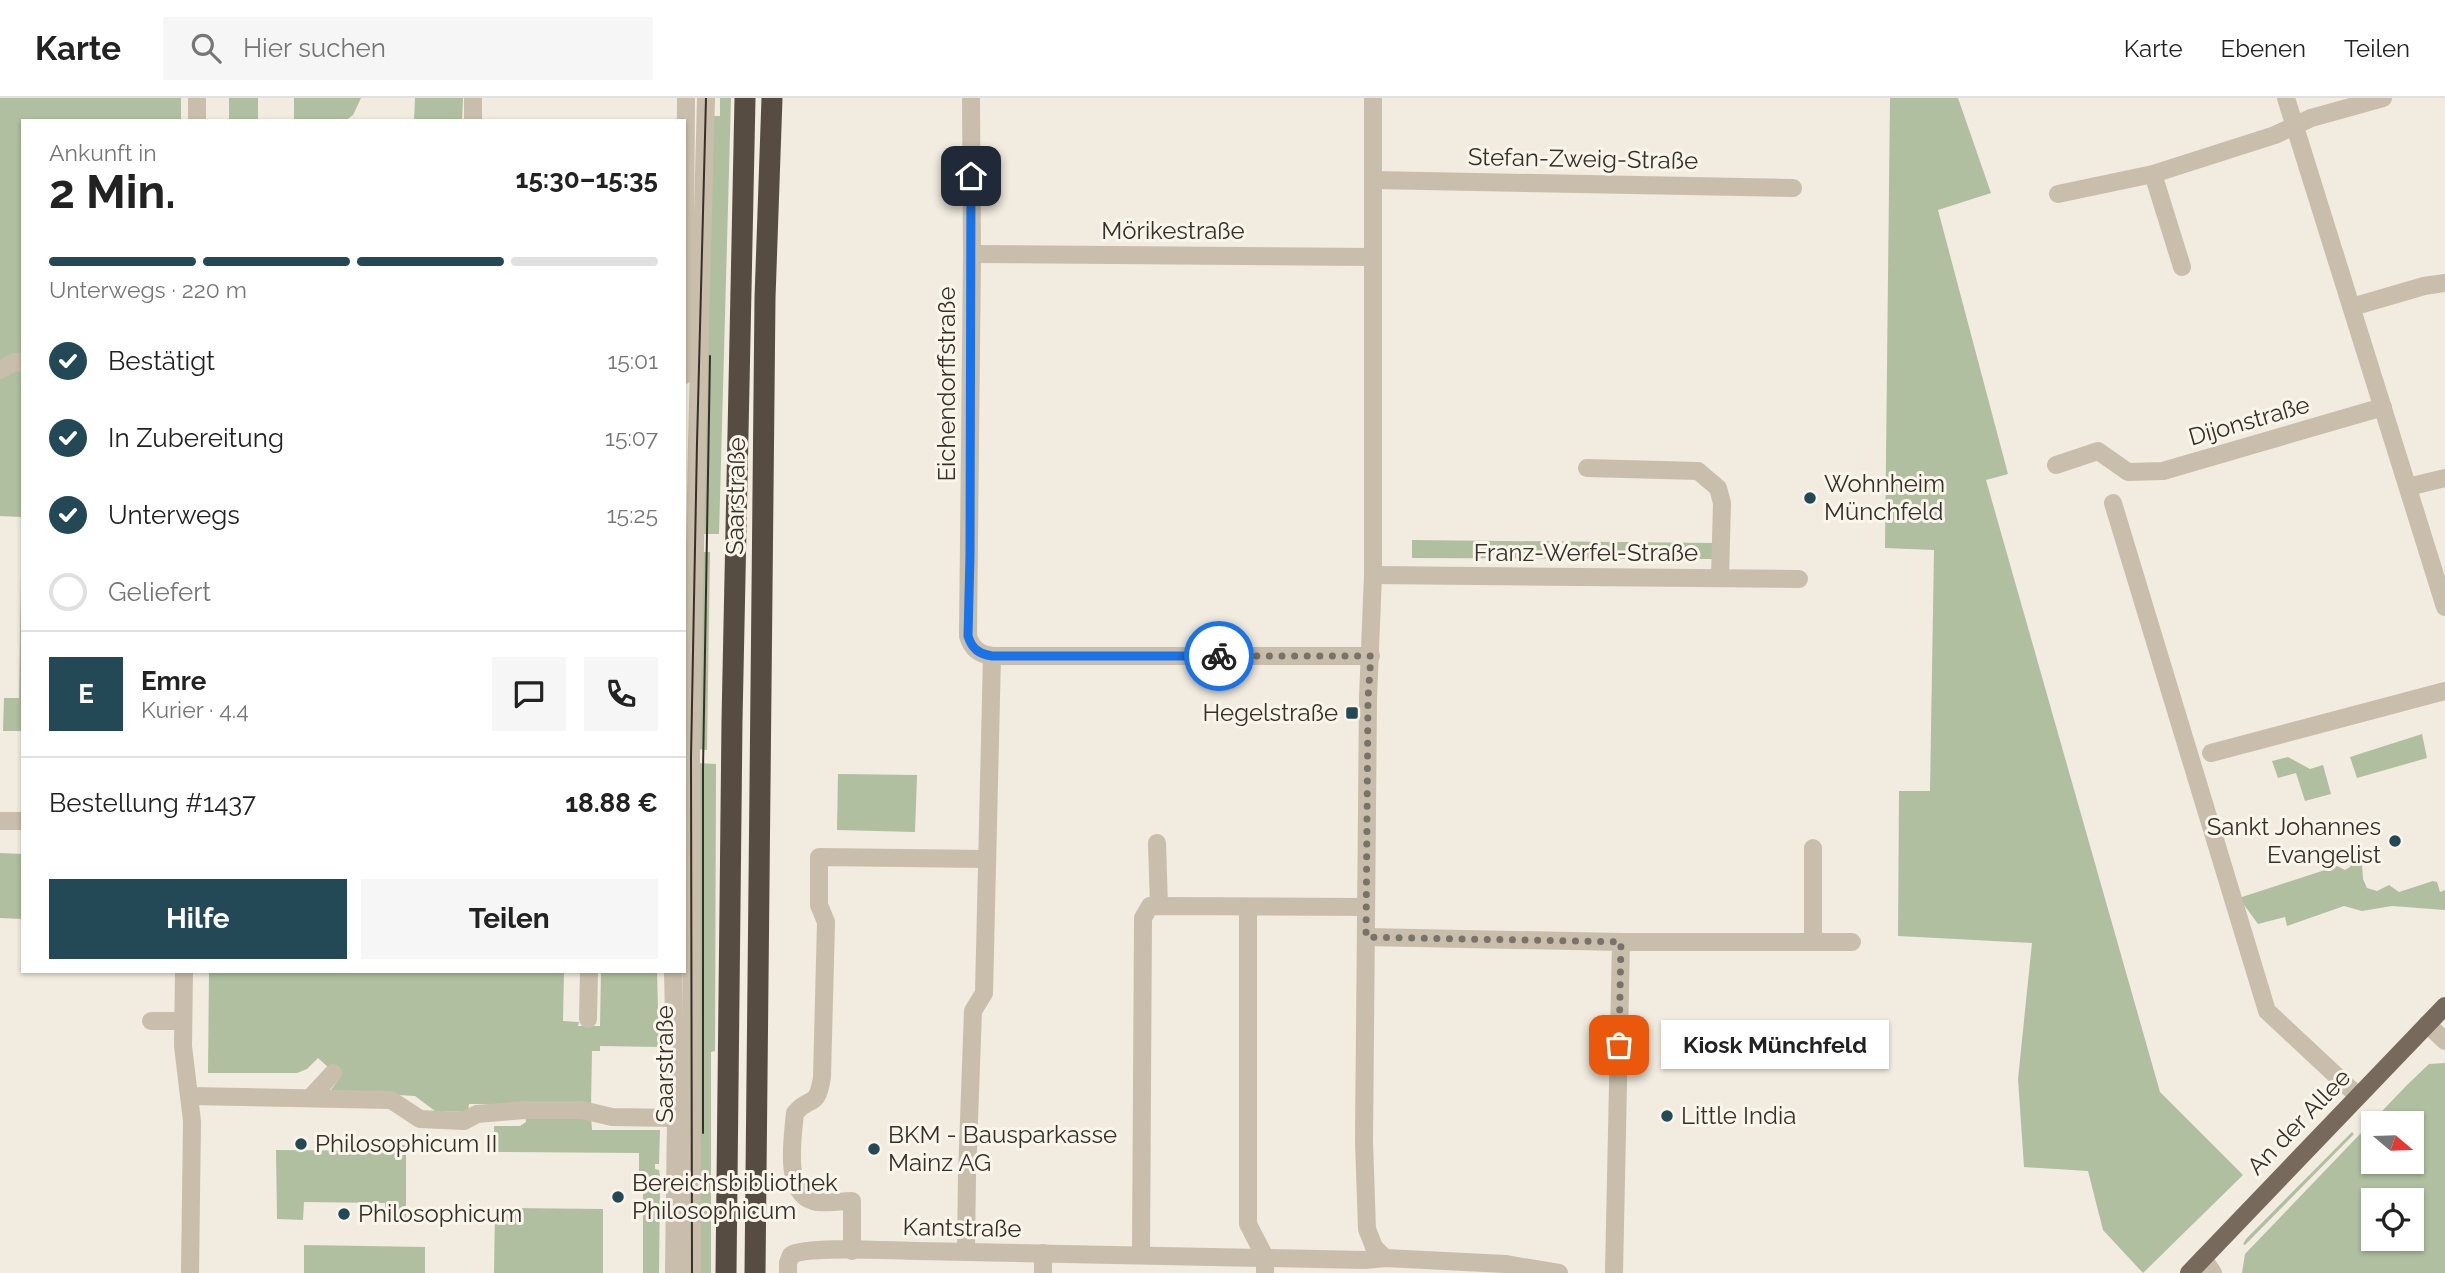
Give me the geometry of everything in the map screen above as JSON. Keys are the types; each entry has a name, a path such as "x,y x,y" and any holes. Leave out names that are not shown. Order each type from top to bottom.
{"highway":[{"name":"Saarstraße","path":"726,1273 732,708 745,98"},
{"name":"Saarstraße","path":"755,1273 765,298 772,98"}],"main road":[{"name":"An der Allee","path":"2189,1273 2445,1006"}],"street":[{"path":"197,98 197,119"},
{"path":"473,98 473,119"},
{"path":"686,98 686,119"},
{"name":"Saarstraße","path":"692,1273 691,757 696,443 706,98"},
{"name":"Eichendorffstraße","path":"971,98 968,636 975,650 992,656"},
{"path":"1373,98 1373,575 1368,698 1364,1142 1367,1229 1374,1247 1385,1258"},
{"path":"2286,98 2445,607"},
{"path":"2058,194 2153,174 2295,127 2311,118 2383,98"},
{"path":"2153,174 2182,268"},
{"name":"Stefan-Zweig-Straße","path":"1373,180 1793,188"},
{"name":"Mörikestraße","path":"972,254 1373,257"},
{"path":"2352,307 2424,286 2445,283"},
{"path":"0,370 14,362 21,363"},
{"name":"Dijonstraße","path":"2056,465 2098,451 2128,472 2163,471 2383,407"},
{"path":"1587,468 1698,471 1718,488 1722,503 1720,578"},
{"path":"2408,488 2445,478"},
{"path":"2113,503 2267,1011 2358,1096"},
{"name":"Franz-Werfel-Straße","path":"1373,575 1799,579"},
{"path":"966,1252 973,1011 984,993 992,656 1371,656"},
{"path":"2197,778 2211,753 2445,691"},
{"path":"2182,727 2191,731 2211,753"},
{"path":"0,821 21,821"},
{"path":"1157,843 1159,906"},
{"path":"1813,848 1813,942"},
{"path":"852,1251 852,1201 813,1201 798,1190 792,1168 795,1113 820,1093 822,1077 826,922 819,905 819,857 987,859"},
{"path":"1141,1254 1143,918 1150,906 1366,907"},
{"path":"1248,907 1248,1224 1265,1265"},
{"path":"1366,937 1621,942 1852,942"},
{"path":"1614,1273 1621,942"},
{"path":"184,973 183,1046 192,1121 190,1273"},
{"path":"588,1019 589,973"},
{"path":"673,973 676,1118 674,1273"},
{"path":"151,1021 183,1021"},
{"path":"2427,1024 2445,1041"},
{"path":"310,1098 333,1073"},
{"path":"190,1096 391,1100 420,1119 464,1121 477,1114 524,1110 582,1110 612,1117 676,1118"},
{"name":"Kantstraße","path":"788,1268 791,1255 799,1251 852,1251 1141,1254 1265,1265 1385,1258 1505,1264 1557,1273"},
{"path":"1043,1253 1043,1273"},
{"path":"2203,1258 2213,1273"}],"green space":[{"path":"0,98 181,98 181,119 21,119 21,517 0,516"},
{"path":"229,98 258,98 258,119 229,119"},
{"path":"294,98 361,98 353,115 348,119 294,119"},
{"path":"415,98 463,98 462,119 414,119"},
{"path":"720,98 731,98 719,534 701,534 710,116 720,116"},
{"path":"1890,98 1958,98 1991,193 1938,210 2008,474 1986,480 2160,1092 2243,1175 2143,1273 2103,1230 2088,1171 2024,1167 2018,1079 2032,943 1898,936 1899,791 1930,791 1934,550 1885,548"},
{"path":"1412,540 1715,543 1715,559 1412,558"},
{"path":"700,552 710,552 707,750 697,749"},
{"path":"21,577 21,731 3,731 4,698 19,698"},
{"path":"2422,734 2427,758 2357,778 2350,757"},
{"path":"2288,757 2310,769 2323,765 2331,794 2305,801 2296,773 2278,778 2272,761"},
{"path":"697,763 716,764 715,1051 711,1052 711,1273 697,1273"},
{"path":"838,774 917,775 915,832 837,830"},
{"path":"2361,850 2363,879 2367,888 2377,891 2389,885 2399,892 2437,882 2440,892 2445,890 2445,910 2392,906 2362,911 2344,906 2287,926 2285,917 2258,924 2239,898 2337,866 2345,870 2352,862 2349,854 2355,857"},
{"path":"0,853 21,854 21,919 0,918"},
{"path":"209,973 564,973 563,1021 579,1022 578,1026 600,1026 601,973 657,973 659,1047 600,1046 600,1051 592,1051 591,1105 469,1104 468,1112 435,1111 415,1096 330,1091 340,1078 318,1058 307,1069 297,1073 208,1073"},
{"path":"2445,1063 2445,1273 2242,1273 2245,1254 2361,1133 2361,1174 2424,1174 2424,1111 2382,1111 2429,1064"},
{"path":"525,1115 591,1116 592,1130 660,1130 659,1164 655,1164 655,1169 659,1170 660,1177 639,1177 639,1153 494,1152 494,1126 520,1126 526,1122"},
{"path":"2352,1132 2354,1134 2245,1245 2243,1244 2246,1239"},
{"path":"389,1145 406,1145 406,1221 385,1221 385,1203 304,1202 303,1220 277,1219 276,1150 389,1151"},
{"path":"643,1186 660,1186 659,1273 643,1273"},
{"path":"495,1208 603,1209 603,1273 494,1273"},
{"path":"304,1245 425,1247 425,1273 304,1273"}],"tram line":[{"path":"692,1273 691,757 706,98"},
{"path":"703,1133 703,769 710,356"}],"way so far":[{"path":"1219,656 1371,656 1368,698 1366,937 1621,942 1619,1045"}],"place":[{"name":"Wohnheim Münchfeld","path":"1810,498"},
{"name":"Hegelstraße","path":"1352,713"},
{"name":"Sankt Johannes Evangelist","path":"2395,841"},
{"name":"Kiosk Münchfeld","path":"1619,1045"},
{"name":"Little India","path":"1667,1116"},
{"name":"Philosophicum II","path":"301,1144"},
{"name":"BKM - Bausparkasse Mainz AG","path":"874,1149"},
{"name":"Bereichsbibliothek Philosophicum","path":"618,1197"},
{"name":"Philosophicum","path":"344,1214"}],"route":[{"path":"971,176 970,644 984,655 992,656 1219,656"}]}
